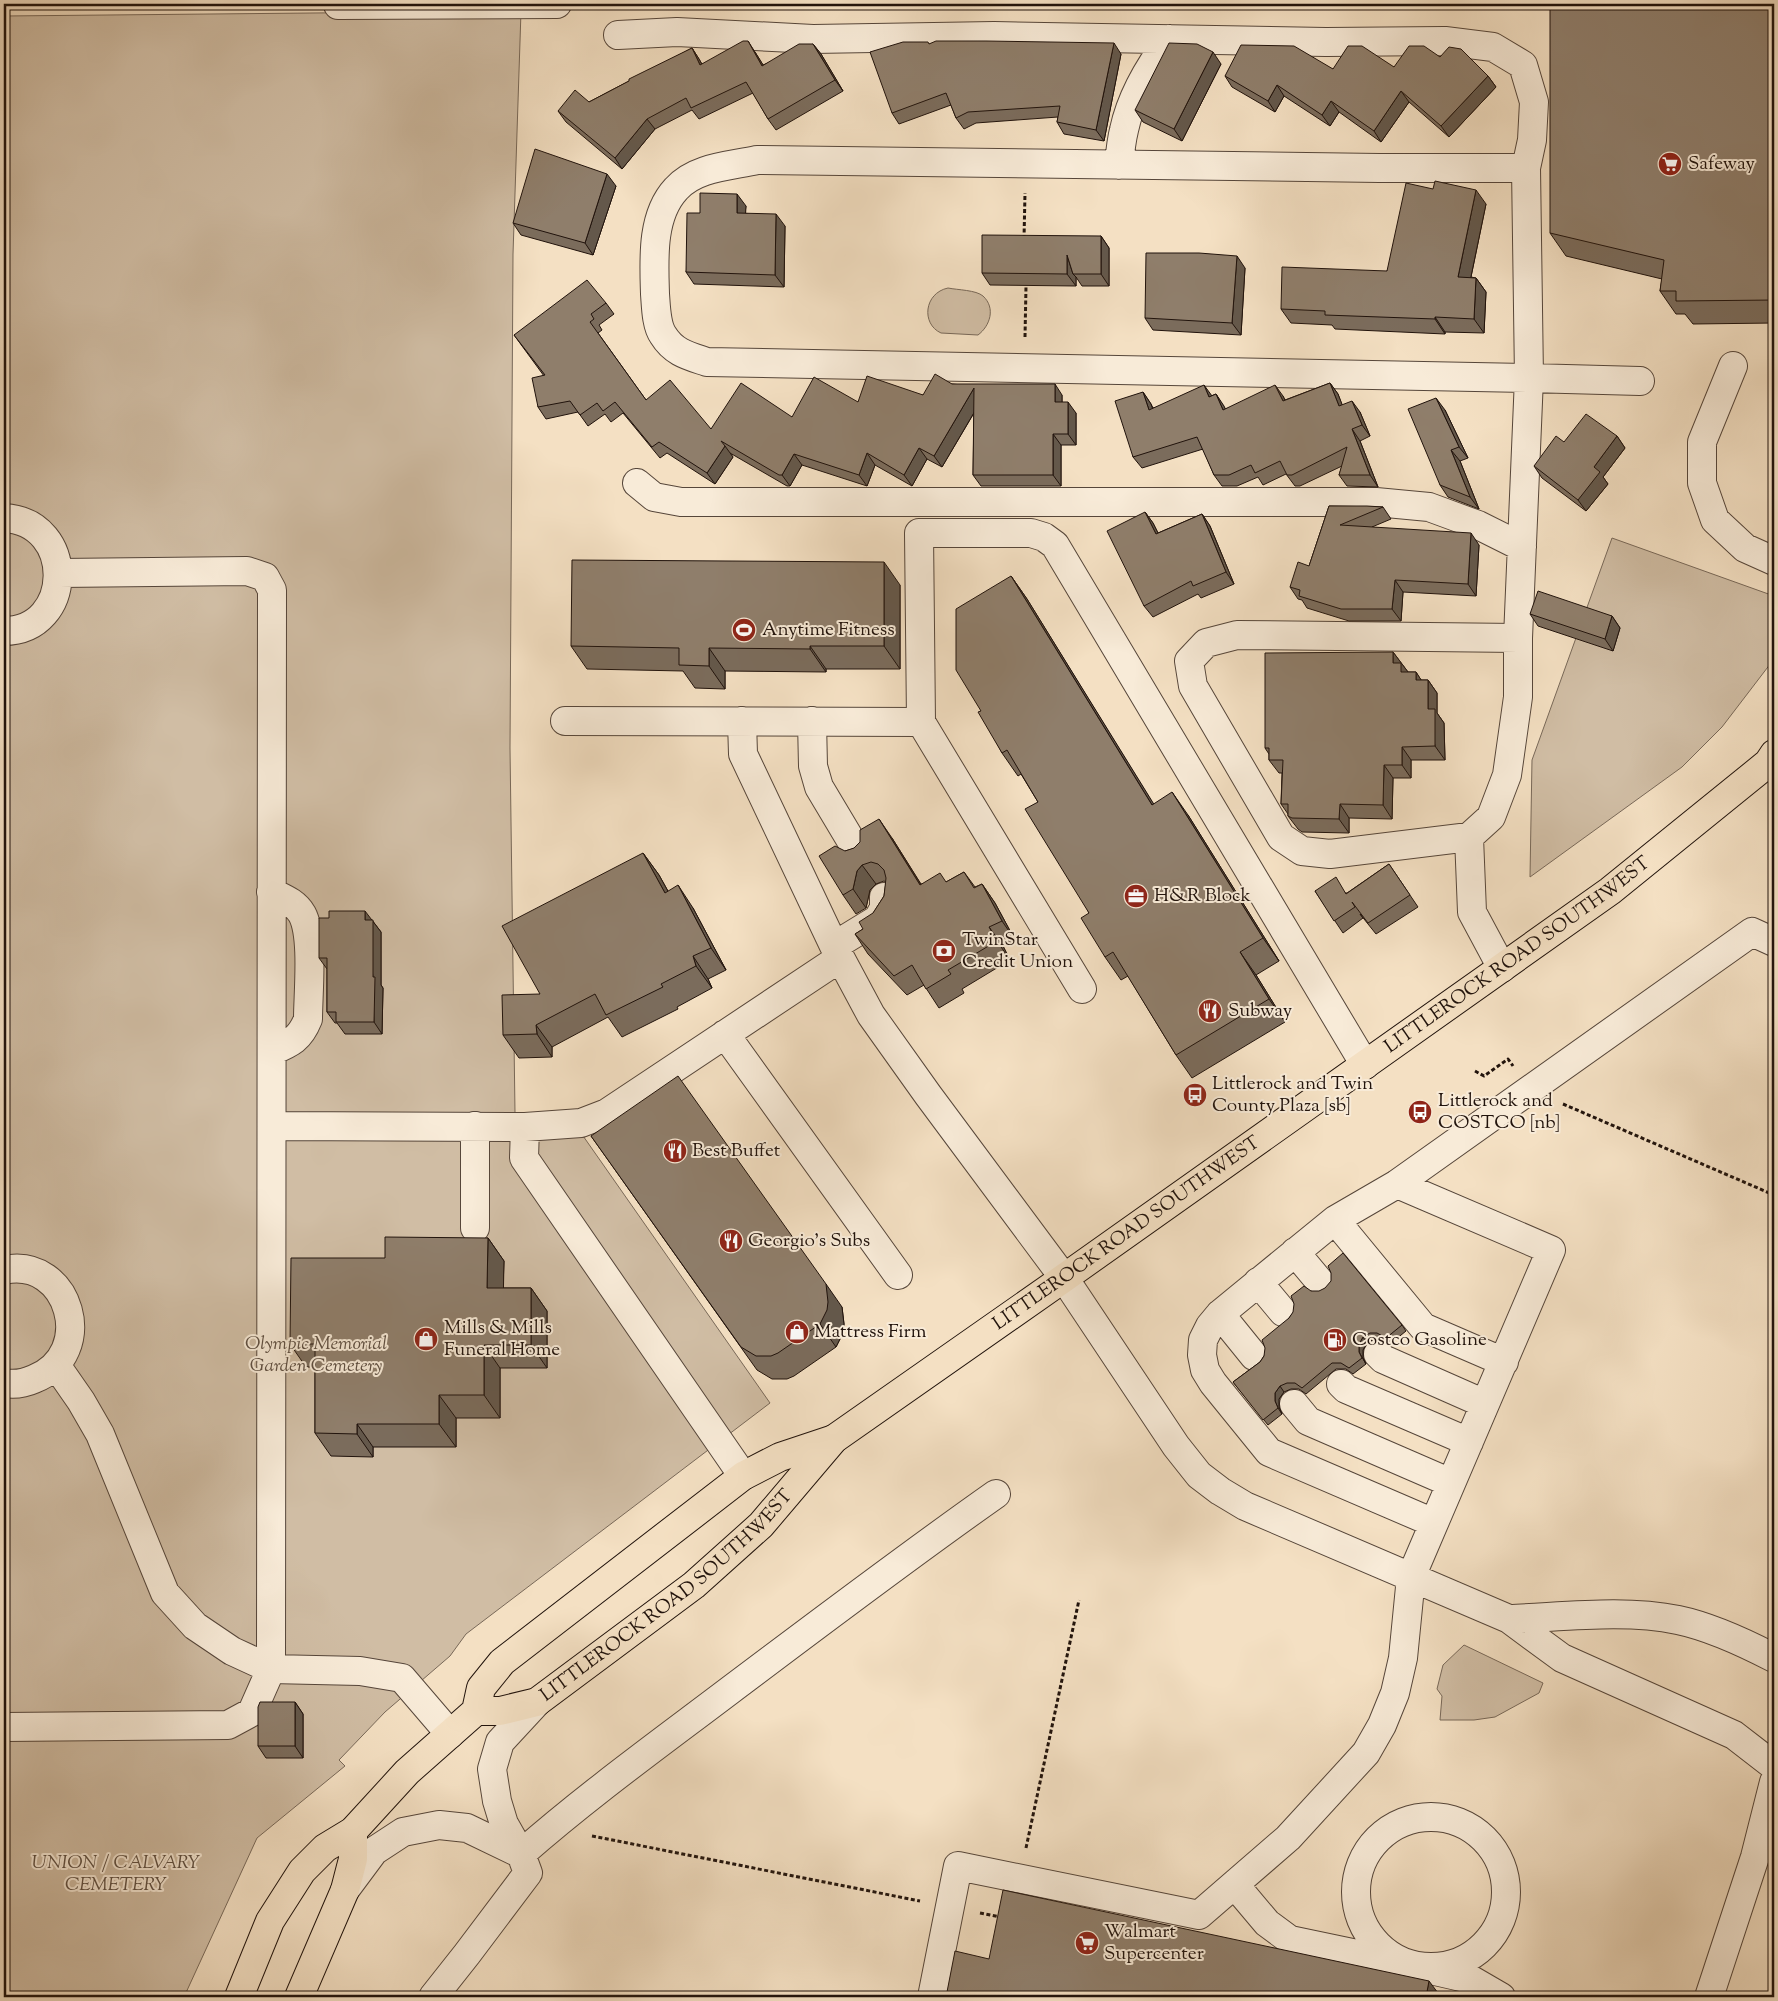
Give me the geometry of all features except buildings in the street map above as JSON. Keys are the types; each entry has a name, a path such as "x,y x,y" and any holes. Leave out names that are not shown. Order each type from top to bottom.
{"main road":[{"name":"LITTLEROCK ROAD SOUTHWEST","path":"834,1438 780,1456 743,1476 502,1662 481,1688 476,1711 500,1711 537,1702 702,1578 761,1525 834,1438 1064,1278 1610,891 1768,763 1774,754"},
{"path":"239,1997 270,1921 302,1871 324,1848 352,1831 407,1772 476,1711"},
{"path":"299,1997 345,1890 352,1859 352,1831"}],"street":[{"path":"338,5 558,4"},
{"path":"618,35 677,32 813,39 994,36 1326,42 1445,41 1493,47 1523,65 1534,102 1532,140 1526,168 1529,378 1518,638 1518,697 1507,775 1491,817 1469,837 1330,854 1302,852 1281,837 1194,686 1189,660 1206,642 1237,635 1518,638"},
{"path":"1119,165 1124,129 1135,98 1154,60 1170,39"},
{"path":"1526,168 757,160 698,173 676,188 665,203 653,252 656,308 662,334 681,354 707,362 1640,381"},
{"path":"1733,366 1702,442 1702,483 1715,520 1745,548 1774,561"},
{"path":"636,483 654,497 681,502 1376,502 1429,507 1478,525 1522,547"},
{"path":"4,518 20,520 33,526 43,535 54,553 59,573 57,590 50,605 39,618 25,627 4,631"},
{"path":"1082,989 921,722 920,533 1032,533 1044,537 1055,545 1365,1065"},
{"path":"4,1727 228,1725 252,1712 271,1669 272,590 265,576 247,571 59,573"},
{"path":"565,720 921,722"},
{"path":"742,720 743,754 837,952 871,1015 1064,1278 1176,1446 1199,1474 1220,1491 1245,1506 1509,1619 1562,1658 1734,1735 1774,1766"},
{"path":"812,721 814,766 819,786 859,854"},
{"path":"1469,837 1472,912 1502,968"},
{"path":"271,892 290,901 302,914 308,931 308,1019 303,1032 292,1042 272,1051"},
{"path":"272,1126 525,1127 581,1123 608,1113 725,1034 837,952 878,919 884,908 884,897"},
{"path":"1434,1522 1269,1452 1213,1383 1205,1370 1202,1355 1203,1340 1210,1326 1220,1314 1335,1220 1396,1184 1752,932 1774,942"},
{"path":"725,1034 898,1275"},
{"path":"475,1126 475,1228"},
{"path":"525,1127 524,1158 743,1476"},
{"path":"932,1997 958,1866 1199,1915 1294,1832 1366,1753 1382,1726 1395,1693 1403,1658 1411,1577 1552,1250 1396,1184"},
{"path":"1335,1220 1423,1327 1504,1362"},
{"path":"1295,1252 1320,1282"},
{"path":"4,1383 25,1383 42,1376 56,1365 64,1354 69,1341 70,1313 65,1300 57,1288 46,1279 34,1273 5,1265"},
{"path":"1258,1282 1283,1312"},
{"path":"1220,1314 1254,1356"},
{"path":"1378,1354 1383,1359 1485,1404"},
{"path":"56,1365 81,1401 100,1434 166,1594 195,1626 232,1651 271,1669 360,1671 402,1678 450,1734"},
{"path":"1341,1384 1346,1389 1469,1442"},
{"path":"1294,1404 1308,1421 1451,1483"},
{"path":"521,1854 555,1824 899,1562 996,1494"},
{"path":"1509,1619 1651,1616 1706,1628 1774,1657"},
{"path":"432,1997 468,1954 528,1873 521,1854 504,1824 497,1801 492,1769 500,1742 537,1702"},
{"path":"1709,1997 1755,1857 1774,1782"},
{"path":"1416,1818 1442,1818 1467,1826 1487,1842 1500,1862 1506,1885 1505,1908 1496,1931 1481,1949 1461,1962 1438,1968 1414,1966 1390,1956 1371,1939 1359,1916 1355,1891 1360,1866 1368,1851 1373,1844 1392,1828 1416,1818"},
{"path":"345,1890 374,1851 402,1832 439,1825 467,1828 521,1854"},
{"path":"1235,1885 1267,1923 1290,1940 1470,1979 1501,1997"}],"path":[{"path":"1024,247 1026,164"},
{"path":"1024,368 1026,286"},
{"path":"1474,1071 1484,1076 1508,1059 1530,1090 1774,1195"},
{"path":"587,1835 1004,1918 1024,1857 1079,1600"}],"green space":[{"name":"Olympic Memorial Garden Cemetery","path":"521,11 513,254 510,748 515,1113 567,1113 770,1403 466,1634 450,1656 385,1712 339,1760 345,1766 257,1838 184,1997 4,1997 4,16"},
{"path":"948,288 976,292 987,301 990,317 986,327 978,335 941,333 930,323 928,309 930,302 940,291"},
{"path":"1612,538 1774,596 1774,659 1722,727 1682,767 1530,877 1532,760"},
{"path":"1464,1645 1543,1683 1539,1693 1495,1717 1474,1720 1440,1720 1442,1696 1437,1689 1443,1665"}],"place":[{"name":"Safeway","path":"1670,164"},
{"name":"Anytime Fitness","path":"744,630"},
{"name":"H&R Block","path":"1136,896"},
{"name":"TwinStar Credit Union","path":"944,951"},
{"name":"Subway","path":"1210,1011"},
{"name":"Littlerock and Twin County Plaza [sb]","path":"1195,1095"},
{"name":"Littlerock and COSTCO [nb]","path":"1420,1112"},
{"name":"Best Buffet","path":"675,1151"},
{"name":"Georgio's Subs","path":"731,1241"},
{"name":"Mattress Firm","path":"797,1332"},
{"name":"Mills & Mills Funeral Home","path":"426,1339"},
{"name":"Costco Gasoline","path":"1335,1340"},
{"name":"Walmart Supercenter","path":"1087,1943"}],"park label":[{"name":"UNION / CALVARY CEMETERY","path":"116,1874"}]}
